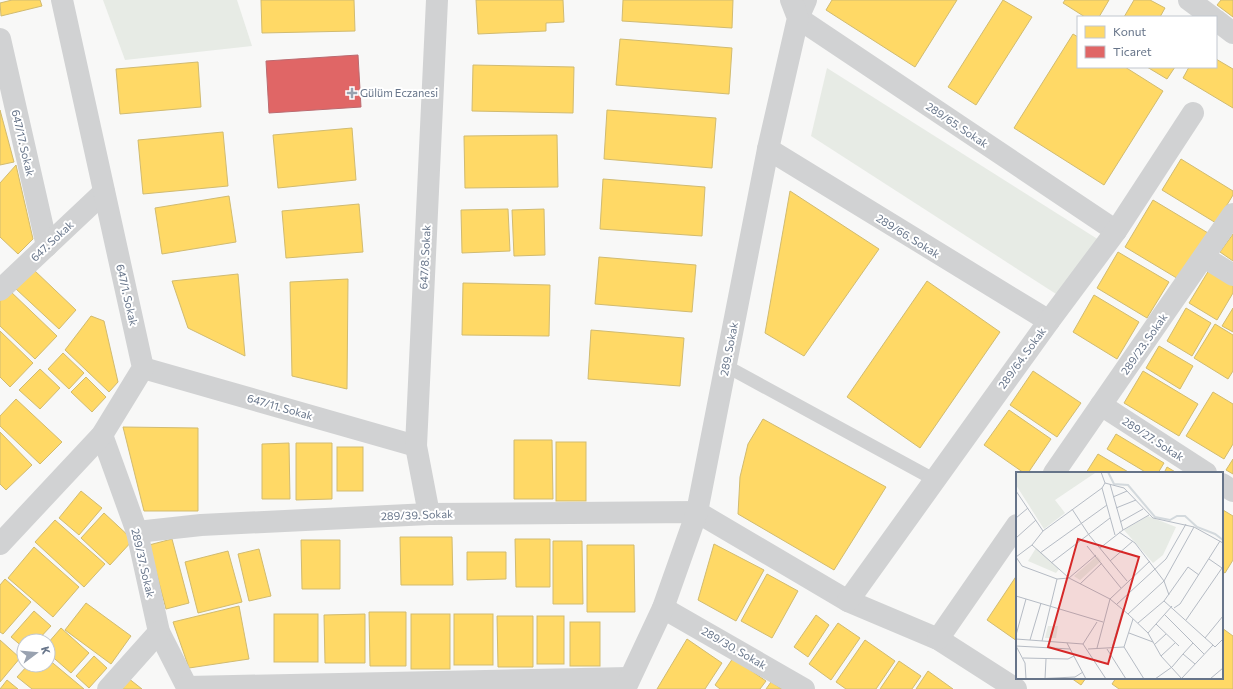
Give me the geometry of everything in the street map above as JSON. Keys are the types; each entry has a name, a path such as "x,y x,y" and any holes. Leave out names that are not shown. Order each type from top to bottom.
{"street":[{"name":"647/1. Sokak","path":"62,0 144,368"},
{"name":"647/8. Sokak","path":"429,514 416,446 437,0"},
{"path":"1189,0 1211,16"},
{"name":"289. Sokak","path":"627,683 663,608 697,512 768,150 799,6"},
{"name":"289/65. Sokak","path":"799,6 1116,231"},
{"path":"1217,21 1233,33"},
{"name":"647/17. Sokak","path":"0,39 46,246"},
{"name":"289/64. Sokak","path":"848,601 1049,321 1116,231 1193,113"},
{"name":"289/66. Sokak","path":"768,150 1049,321"},
{"name":"647. Sokak","path":"0,290 104,192"},
{"name":"289/23. Sokak","path":"1055,472 1233,214"},
{"path":"1204,256 1233,275"},
{"name":"647/11. Sokak","path":"144,368 416,446"},
{"path":"0,544 102,435 144,368"},
{"name":"289/27. Sokak","path":"1101,405 1204,472"},
{"name":"289/37. Sokak","path":"102,435 138,532 159,632 188,688"},
{"path":"1223,485 1233,491"},
{"path":"697,512 848,601 938,639 1016,689"},
{"name":"289/39. Sokak","path":"138,532 201,525 429,514 697,512"},
{"path":"938,639 1016,527"},
{"name":"289/30. Sokak","path":"663,608 804,689"},
{"path":"108,689 159,632"},
{"path":"188,688 627,683"}],"lane":[{"path":"726,366 935,480"}],"shaded area":[{"path":"103,0 237,0 252,46 125,60"},
{"path":"827,68 1107,245 1067,301 811,136"}],"building: Konut":[{"path":"12,0 40,0 42,6 1,16 0,3"},
{"path":"261,0 354,0 355,31 262,33"},
{"path":"476,0 563,0 564,22 546,23 546,31 478,34"},
{"path":"623,0 733,0 732,28 622,21"},
{"path":"832,0 957,0 915,67 826,10"},
{"path":"1003,0 1032,17 976,105 948,87"},
{"path":"1065,0 1109,0 1100,16 1083,16 1063,3"},
{"path":"1134,0 1150,0 1165,8 1161,16 1125,16"},
{"path":"1221,0 1233,0 1233,17 1217,5"},
{"path":"1073,34 1077,36 1077,68 1127,68 1163,91 1104,185 1014,128"},
{"path":"620,39 732,48 729,94 616,85"},
{"path":"1217,60 1233,69 1233,108 1183,78 1188,68 1217,68"},
{"path":"198,62 201,107 120,114 116,69"},
{"path":"473,65 574,67 573,113 472,111"},
{"path":"1149,68 1174,68 1167,79"},
{"path":"0,110 14,162 0,165"},
{"path":"607,110 716,118 712,168 604,159"},
{"path":"352,128 356,180 278,188 273,135"},
{"path":"223,132 228,186 143,194 138,140"},
{"path":"557,135 558,187 465,188 464,136"},
{"path":"1181,159 1233,191 1233,195 1216,223 1162,190"},
{"path":"16,165 33,239 18,254 0,237 0,183"},
{"path":"603,179 705,187 702,236 600,229"},
{"path":"790,191 879,249 804,356 765,333"},
{"path":"229,196 236,242 162,254 155,208"},
{"path":"1153,200 1208,233 1180,280 1125,247"},
{"path":"359,204 363,252 286,258 282,211"},
{"path":"508,209 510,251 462,253 461,210"},
{"path":"544,209 545,255 514,256 512,210"},
{"path":"1233,234 1233,261 1220,252"},
{"path":"1118,252 1169,282 1147,318 1097,288"},
{"path":"599,257 696,265 692,312 595,304"},
{"path":"34,270 76,310 59,329 16,289"},
{"path":"1209,270 1233,284 1233,293 1217,320 1189,303"},
{"path":"238,274 245,356 188,328 172,281"},
{"path":"348,279 347,389 292,376 290,282"},
{"path":"927,281 1000,332 920,448 847,397"},
{"path":"463,283 550,285 549,336 462,335"},
{"path":"9,290 57,336 35,359 0,326 0,300"},
{"path":"1094,295 1139,322 1117,359 1073,332"},
{"path":"1186,308 1211,323 1192,356 1167,341"},
{"path":"1233,308 1233,332 1222,326"},
{"path":"91,316 104,321 118,382 109,392 65,350"},
{"path":"1215,324 1233,335 1233,371 1228,379 1194,358"},
{"path":"591,330 684,338 680,386 588,379"},
{"path":"0,331 33,363 10,387 0,377"},
{"path":"1159,346 1193,366 1180,389 1146,368"},
{"path":"63,353 84,373 69,389 48,369"},
{"path":"40,369 60,388 40,409 19,390"},
{"path":"1033,371 1081,403 1057,437 1010,405"},
{"path":"1143,371 1198,404 1179,436 1124,403"},
{"path":"86,377 106,397 92,412 71,392"},
{"path":"1213,392 1233,404 1233,444 1224,459 1186,436"},
{"path":"16,399 62,442 40,464 0,426 0,416"},
{"path":"1009,410 1051,439 1029,472 1023,472 984,445"},
{"path":"763,419 886,487 834,570 738,514 740,477 748,444"},
{"path":"123,427 198,428 198,511 144,511"},
{"path":"0,432 32,465 6,490 0,484"},
{"path":"1116,434 1164,463 1159,472 1145,472 1107,449"},
{"path":"514,440 552,440 553,499 514,499"},
{"path":"556,442 586,442 586,501 556,501"},
{"path":"289,443 290,499 262,499 262,444"},
{"path":"296,443 332,443 332,499 296,500"},
{"path":"337,447 363,447 363,491 337,491"},
{"path":"1098,454 1128,472 1087,472"},
{"path":"1233,459 1233,474 1226,470"},
{"path":"1167,467 1175,472 1164,472"},
{"path":"81,491 102,508 79,535 59,518"},
{"path":"1223,510 1233,516 1233,560 1225,573 1223,572"},
{"path":"104,513 133,540 110,565 81,538"},
{"path":"55,520 105,564 84,587 35,542"},
{"path":"400,537 452,537 453,585 401,585"},
{"path":"172,539 189,603 166,609 149,545"},
{"path":"515,539 550,539 550,587 516,587"},
{"path":"301,540 340,540 340,589 302,589"},
{"path":"553,541 582,541 583,604 553,604"},
{"path":"714,544 764,570 736,621 698,600"},
{"path":"587,545 634,545 635,612 587,612"},
{"path":"34,547 79,587 53,617 8,578"},
{"path":"259,549 271,596 249,601 238,554"},
{"path":"228,551 242,602 198,613 185,562"},
{"path":"467,552 506,552 506,579 467,580"},
{"path":"767,574 798,591 772,638 741,621"},
{"path":"1016,576 1016,640 987,620"},
{"path":"5,579 31,602 3,634 0,632 0,585"},
{"path":"86,603 131,636 111,664 65,630"},
{"path":"239,606 249,659 189,668 173,622"},
{"path":"34,611 51,626 44,633 16,633 16,641 11,637"},
{"path":"369,612 406,612 406,666 370,666"},
{"path":"274,614 318,614 318,662 274,662"},
{"path":"365,614 365,663 325,663 324,615"},
{"path":"411,614 450,614 450,669 411,669"},
{"path":"454,614 493,614 493,665 454,665"},
{"path":"816,615 829,625 808,657 794,647"},
{"path":"497,616 533,616 533,667 498,667"},
{"path":"537,616 564,616 564,664 537,664"},
{"path":"570,622 600,622 600,666 570,666"},
{"path":"838,623 860,638 831,680 809,664"},
{"path":"61,628 89,653 71,673 56,660 56,634"},
{"path":"1223,629 1233,636 1233,689 1119,689 1112,684 1115,679 1223,679"},
{"path":"687,639 722,663 705,689 657,689"},
{"path":"0,640 16,654 16,663 0,682"},
{"path":"865,640 895,661 876,689 846,689 836,682"},
{"path":"94,656 107,668 89,688 76,676"},
{"path":"733,658 766,681 760,689 720,689 715,685"},
{"path":"899,661 921,676 912,689 880,689"},
{"path":"56,666 84,689 32,689 17,677 21,673 56,673"},
{"path":"928,671 953,689 916,689"},
{"path":"128,678 142,689 119,689"},
{"path":"1072,679 1085,679 1081,685"},
{"path":"7,680 18,689 0,689"},
{"path":"771,682 782,689 766,689"}],"building: Ticaret":[{"path":"358,55 361,107 269,113 266,61"}],"place":[{"name":"Gülüm Eczanesi","path":"352,93"}]}
